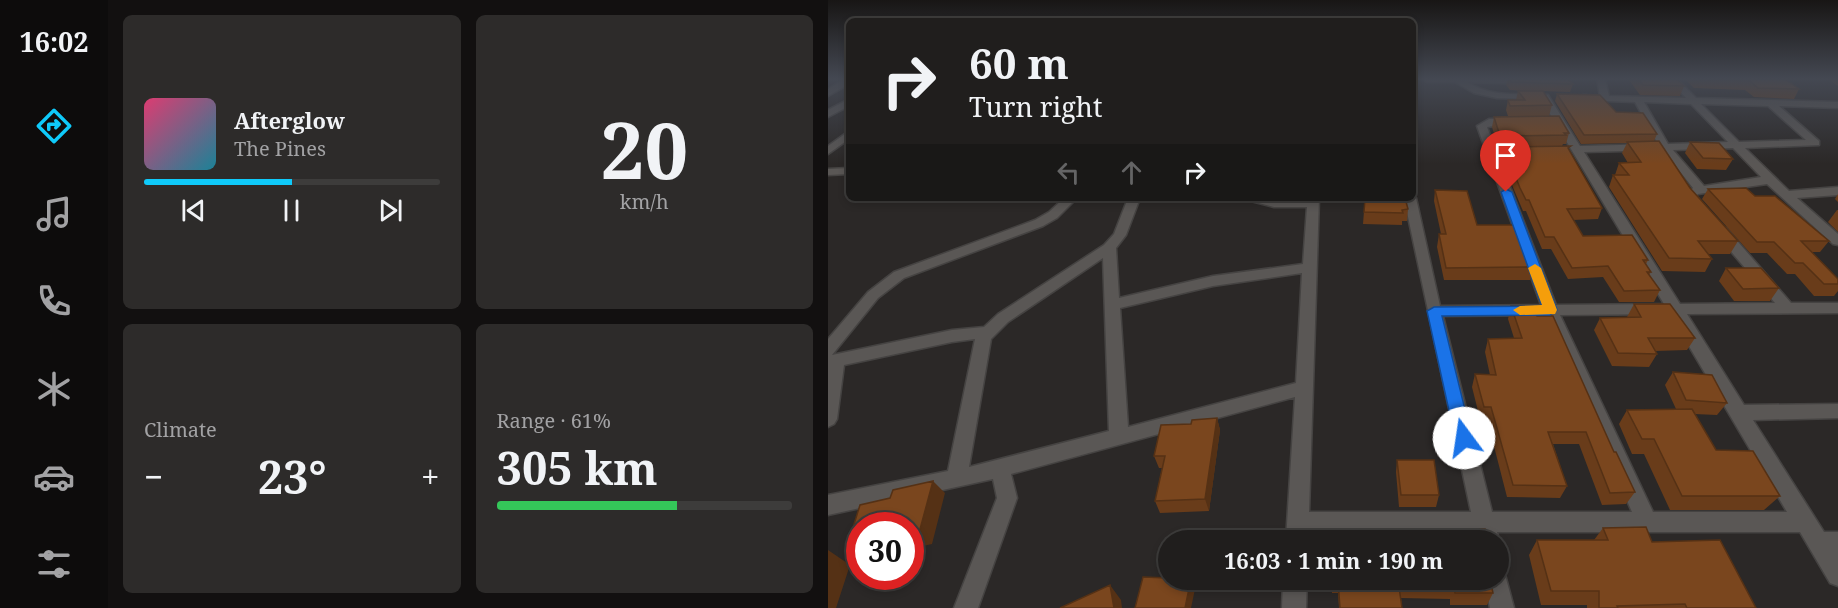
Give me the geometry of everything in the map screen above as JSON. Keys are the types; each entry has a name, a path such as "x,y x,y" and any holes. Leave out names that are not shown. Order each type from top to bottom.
{"street":[{"path":"1498,107 1495,108 1482,126 1497,152 1550,310 1647,522"},
{"path":"1553,107 1555,121 1806,522 1828,543 1838,575"},
{"path":"1643,107 1664,145 1701,190 1694,191 1690,196 1787,308"},
{"path":"1700,107 1770,180 1838,241"},
{"path":"1574,150 1664,145 1816,142 1775,107"},
{"path":"1495,108 1529,121"},
{"path":"828,151 846,136"},
{"path":"828,172 846,171"},
{"path":"1694,191 1722,188 1743,181 1770,180"},
{"path":"1786,195 1838,191"},
{"path":"828,419 831,358 873,295 899,275 1039,223 1058,212 1068,201"},
{"path":"957,478 981,345 988,332 1003,318 1109,248 1120,235 1133,201"},
{"path":"1269,201 1294,201"},
{"path":"1297,530 1313,201"},
{"path":"1411,201 1486,530"},
{"path":"1109,248 1119,437"},
{"path":"1112,305 1213,281 1310,267"},
{"path":"1434,311 1838,308"},
{"path":"831,358 952,336 988,332"},
{"path":"828,505 1000,468 1304,388"},
{"path":"1738,413 1838,411"},
{"path":"966,608 1007,498 1000,468"},
{"path":"1504,530 1647,522 1806,522"},
{"path":"1294,608 1295,590"},
{"path":"1498,590 1502,608"}],"building":[{"path":"1566,107 1612,107 1616,112 1643,113 1657,134 1584,135"},
{"path":"1559,116 1569,133 1564,133 1566,135 1500,136 1494,117"},
{"path":"1659,141 1690,188 1738,241 1698,241 1712,259 1669,258 1613,175 1629,175 1619,163 1641,162 1627,142"},
{"path":"1690,142 1719,143 1733,159 1703,158"},
{"path":"1571,146 1568,148 1602,208 1567,209 1583,236 1632,235 1648,260 1643,260 1651,272 1647,272 1660,290 1624,291 1608,266 1572,268 1554,237 1545,237 1529,200 1526,200 1520,188 1512,168 1516,168 1505,147"},
{"path":"1746,188 1755,196 1775,196 1829,241 1801,241 1838,279 1838,284 1824,284 1803,263 1795,263 1774,242 1757,242 1708,189"},
{"path":"1435,190 1467,191 1477,225 1518,225 1534,267 1446,268 1439,234 1446,234"},
{"path":"1365,201 1406,201 1408,209 1402,210 1403,213 1364,212"},
{"path":"1726,268 1761,268 1779,288 1743,289"},
{"path":"1634,304 1670,304 1695,338 1648,338 1657,354 1618,353 1600,318 1641,317"},
{"path":"1511,306 1533,306 1537,316 1553,316 1614,452 1635,492 1610,493 1586,432 1548,432 1567,486 1513,485 1491,407 1484,407 1475,374 1496,375 1488,339 1522,338"},
{"path":"1673,372 1712,375 1727,403 1686,400"},
{"path":"1692,409 1716,450 1753,451 1780,496 1682,496 1654,439 1642,439 1627,410"},
{"path":"1217,418 1205,499 1155,501 1165,456 1154,456 1161,425 1191,424 1192,420"},
{"path":"1397,460 1434,460 1439,495 1401,495"},
{"path":"933,481 924,514 924,512 858,512 860,505 890,498 893,490"},
{"path":"1646,527 1652,542 1720,540 1756,608 1687,608 1685,604 1599,608 1599,591 1551,591 1537,540 1608,540 1603,528"},
{"path":"1485,529 1485,530 1410,530"},
{"path":"1143,577 1158,578 1158,590 1189,590 1185,608 1135,608"},
{"path":"1110,585 1114,608 1060,608"},
{"path":"1339,590 1399,590 1402,608 1340,608"},
{"path":"1454,590 1492,590 1493,593 1455,593"}],"slow traffic":[{"path":"1520,310 1550,310 1535,268"}],"route":[{"path":"1464,438 1434,311 1550,310 1506,192"}]}
